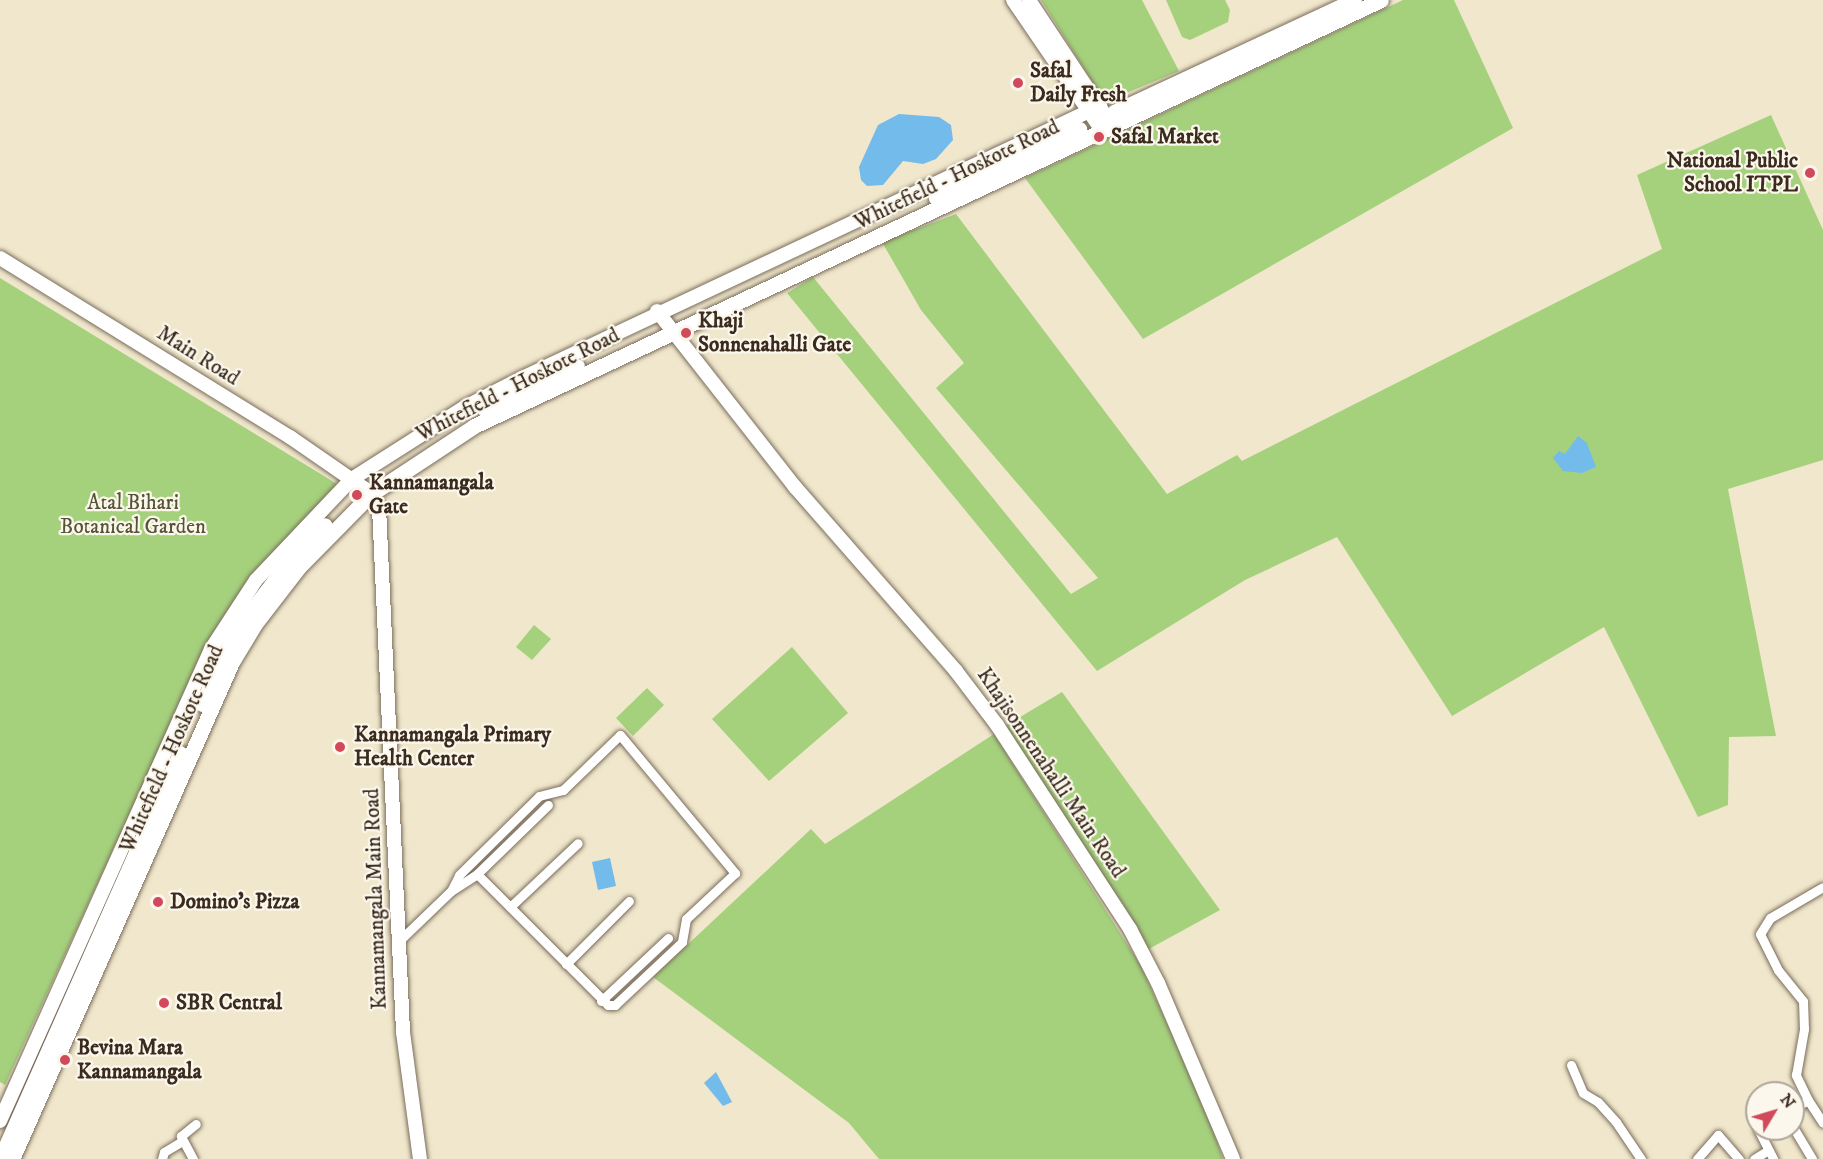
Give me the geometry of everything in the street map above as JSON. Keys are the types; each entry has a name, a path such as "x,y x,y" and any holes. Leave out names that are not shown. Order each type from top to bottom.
{"main road":[{"name":"Whitefield - Hoskote Road","path":"0,1159 223,656 245,619 290,560 368,491 474,426 664,322 1354,0"},
{"name":"Whitefield - Hoskote Road","path":"1100,118 1381,0"},
{"name":"Whitefield - Hoskote Road","path":"12,1159 232,662 255,624 299,567 368,491"}],"street":[{"path":"1013,0 1057,53"},
{"path":"0,1121 211,649 256,580 352,479 465,407 664,322 1100,118 1057,53 1029,0"},
{"name":"Main Road","path":"0,258 368,491"},
{"name":"Khajisonnenahalli Main Road","path":"664,322 795,487 956,671 997,725 1130,929 1158,983 1233,1159"},
{"name":"Kannamangala Main Road","path":"368,491 379,507 382,534 403,1041 420,1159"},
{"path":"452,891 459,875 539,796 563,790 621,735 735,873 686,919 682,942 615,1005 601,1001 477,874"},
{"path":"400,940 452,891 477,874 548,805"},
{"path":"510,907 578,843"},
{"path":"1823,887 1770,918 1760,934 1778,970 1803,1001 1804,1029 1796,1075 1823,1123"},
{"path":"566,964 629,901"},
{"path":"601,1001 668,938"},
{"path":"1571,1065 1583,1093 1598,1102 1616,1122 1641,1159"},
{"path":"162,1159 164,1152 182,1141 184,1133 196,1124"},
{"path":"1697,1159 1716,1135 1739,1159"},
{"path":"182,1141 193,1159"},
{"path":"1763,1141 1773,1159"},
{"path":"1801,1141 1812,1159"},
{"path":"1754,1159 1767,1150"}],"green space":[{"path":"1041,0 1142,0 1179,71 1105,102"},
{"path":"1166,0 1225,0 1230,10 1228,22 1190,40 1182,37"},
{"path":"1403,0 1454,0 1513,128 1143,339 1025,178"},
{"path":"1771,115 1823,230 1823,460 1728,489 1776,736 1729,737 1728,805 1698,817 1604,627 1452,716 1337,537 1245,580 1097,671 787,293 813,277 1071,594 1098,578 936,388 964,363 921,310 882,242 956,214 1167,494 1237,455 1242,461 1662,249 1637,175"},
{"name":"Atal Bihari Botanical Garden","path":"0,278 337,484 250,580 207,645 5,1085 0,1082"},
{"path":"534,625 551,639 532,660 516,647"},
{"path":"792,647 848,713 769,781 712,719"},
{"path":"647,688 664,705 633,736 616,718"},
{"path":"1062,692 1220,910 1147,950 1005,726"},
{"path":"994,734 1141,966 1206,1110 1223,1159 879,1159 849,1123 653,977 811,829 825,844"}],"water":[{"path":"899,114 939,117 951,125 953,140 936,159 923,164 903,161 883,185 867,186 861,180 859,167 878,125"},
{"path":"1578,436 1587,443 1596,467 1582,473 1563,471 1553,458 1559,451 1565,454"},
{"path":"610,858 616,886 598,890 592,862"},
{"path":"716,1072 732,1102 723,1106 704,1083"}],"place":[{"name":"Safal Daily Fresh","path":"1018,83"},
{"name":"Safal Market","path":"1099,137"},
{"name":"National Public School ITPL","path":"1810,173"},
{"name":"Khaji Sonnenahalli Gate","path":"686,333"},
{"name":"Kannamangala Gate","path":"357,495"},
{"name":"Kannamangala Primary Health Center","path":"340,747"},
{"name":"Domino's Pizza","path":"158,902"},
{"name":"SBR Central","path":"164,1003"},
{"name":"Bevina Mara Kannamangala","path":"65,1060"}]}
